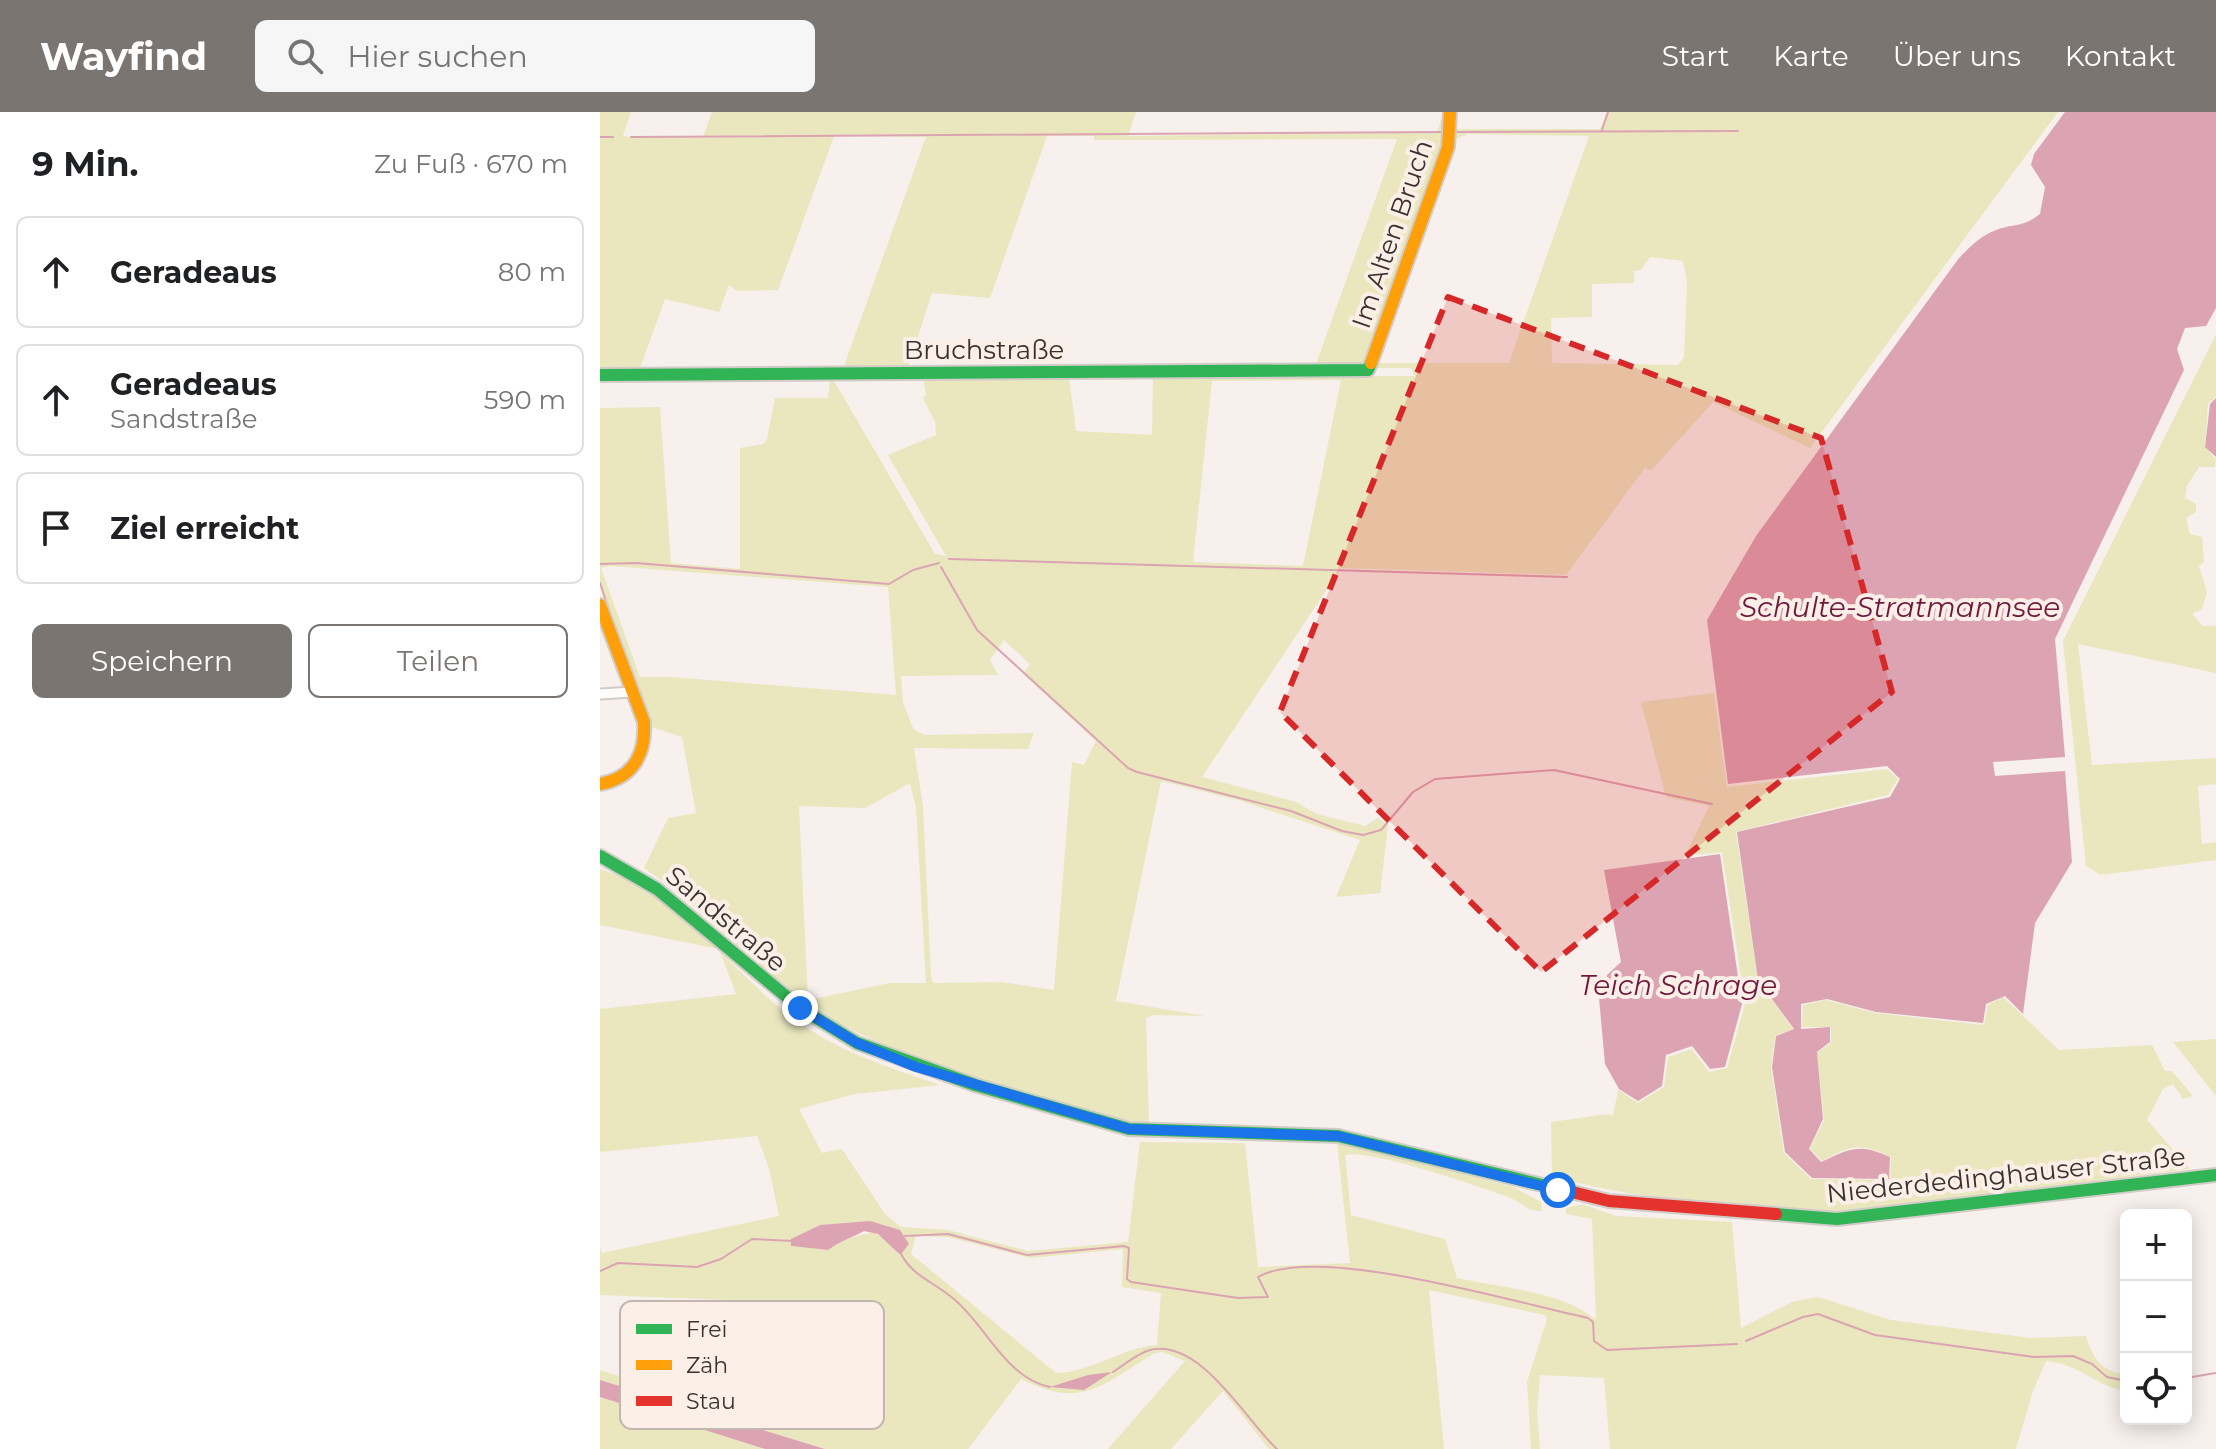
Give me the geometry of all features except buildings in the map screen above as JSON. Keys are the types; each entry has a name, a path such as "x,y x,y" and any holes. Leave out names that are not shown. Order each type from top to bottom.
{"main road":[{"name":"Im Alten Bruch","path":"1368,370 1450,132 1450,112"},
{"name":"Bruchstraße","path":"600,375 1368,370"},
{"path":"600,606 644,722 646,739 643,751 630,772 620,779 600,784"},
{"name":"Sandstraße","path":"600,856 657,889 827,1027 916,1067 1129,1129 1338,1136 1469,1168"},
{"name":"Niederdedinghauser Straße","path":"1469,1168 1609,1201 1837,1219 2216,1175"}],"street":[{"path":"600,694 632,692"}],"highlighted area":[{"path":"1448,297 1821,438 1892,692 1541,972 1280,712"}],"shaded area":[{"path":"600,112 631,112 623,136 703,137 712,112 1136,112 1128,136 1437,132 1444,112 1449,129 1367,365 1354,376 1415,376 1411,368 1375,368 1372,363 1509,363 1589,136 1468,134 1451,141 1453,129 1600,129 1607,112 2058,112 1810,448 1713,402 1651,471 1645,468 1566,575 1341,568 1202,777 1296,802 1317,814 1365,826 1378,818 1388,826 1380,893 1336,897 1360,840 1241,801 1161,781 1116,1001 1205,1016 1154,1015 1146,1018 1149,1126 1089,1113 1011,1089 920,1059 851,1029 787,987 644,868 668,818 696,813 682,737 652,727 600,583 600,408 660,407 671,563 740,569 740,448 763,444 767,439 775,398 828,398 830,379 833,379 935,554 946,556 888,455 936,435 935,422 923,398 926,395 923,378 1069,377 1076,431 1152,435 1153,374 1104,370 1104,365 1316,364 1397,139 1094,140 1094,136 1047,136 990,298 932,293 907,370 751,370 752,367 844,366 926,137 834,136 778,290 737,291 729,285 719,312 665,299 639,371 600,371","holes":["1650,257 1683,261 1687,281 1684,357 1678,365 1552,363 1551,318 1592,317 1592,284 1634,283 1634,271 1641,270","1341,380 1303,566 1193,562 1212,381","610,566 888,587 896,695 640,677 601,568","1004,640 1030,664 1023,674 1096,741 1084,765 1072,762 1054,990 1001,982 933,983 931,976 923,806 914,748 1028,749 1034,733 925,735 914,730 903,703 901,676 998,675 990,660","910,783 916,808 926,983 890,983 808,1000 799,806 865,808"]},
{"path":"2216,334 2216,397 2208,403 2205,446 2216,460 2215,467 2199,467 2187,486 2185,498 2196,504 2196,512 2186,518 2190,534 2202,537 2204,562 2199,566 2207,592 2202,609 2192,614 2203,626 2216,626 2216,673 2078,644 2092,765 2216,758 2216,784 2198,786 2202,844 2216,842 2216,860 2101,875 2086,866 2063,641"},
{"path":"1714,693 1727,787 1887,769 1898,779 1888,795 1736,832 1758,980 1793,1029 1775,1036 1771,1067 1784,1153 1811,1179 1890,1180 1891,1157 1880,1152 1856,1147 1822,1161 1810,1149 1824,1120 1817,1053 1831,1043 1831,1027 1802,1027 1803,1005 1826,1000 1875,1013 1984,1025 1988,1005 2003,997 2059,1050 2152,1045 2165,1071 2172,1071 2193,1096 2183,1099 2173,1084 2163,1089 2147,1120 2190,1169 1858,1211 1820,1212 1704,1205 1552,1177 1551,1122 1608,1114 1613,1116 1618,1090 1638,1103 1664,1087 1668,1057 1692,1049 1709,1072 1727,1068 1745,1004 1722,852 1685,856 1709,806 1666,797 1641,702"},
{"path":"600,869 628,880 653,895 677,912 717,949 600,925"},
{"path":"720,951 786,1013 822,1037 860,1056 940,1085 855,1094 799,1109 822,1153 842,1149 885,1214 901,1227 948,1230 1028,1251 1128,1242 1140,1142 1245,1143 1258,1267 1350,1263 1337,1143 1513,1187 1541,1202 1542,1211 1533,1210 1508,1197 1425,1170 1376,1157 1345,1155 1351,1215 1445,1239 1457,1278 1550,1297 1596,1320 1592,1219 1566,1214 1566,1208 1582,1204 1616,1216 1732,1222 1741,1328 1792,1302 1818,1297 1891,1320 2031,1338 2086,1336 2100,1363 2120,1374 2120,1390 2070,1367 2046,1361 2033,1391 2016,1449 1610,1449 1604,1378 1540,1375 1537,1412 1540,1449 1531,1449 1527,1382 1547,1319 1544,1315 1429,1290 1444,1449 1269,1449 1223,1391 1171,1449 1108,1449 1185,1361 1162,1352 1153,1354 1105,1384 1076,1393 1060,1393 1021,1379 968,1449 825,1449 760,1429 884,1429 884,1301 729,1301 600,1295 600,1247 602,1253 779,1216 769,1168 757,1136 600,1152 600,1009 736,994","holes":["882,1224 905,1236 897,1253 884,1238 873,1232 837,1241 828,1250 791,1246 792,1239 820,1225","916,1236 948,1237 1031,1258 1123,1249 1122,1287 1161,1293 1157,1345 1131,1350 1082,1369 1056,1373 911,1254"]},
{"path":"2216,1039 2216,1096 2173,1042"},
{"path":"600,1370 620,1376 620,1386 600,1380"},
{"path":"600,1397 620,1403 620,1429 702,1429 765,1449 600,1449"}],"water":[{"name":"Schulte-Stratmannsee","path":"2065,112 2216,112 2216,308 2206,326 2185,328 2177,349 2184,370 2055,639 2065,757 1993,762 1995,776 2065,771 2072,862 2035,923 2023,1014 2005,996 1986,1004 1983,1023 1876,1012 1827,999 1801,1004 1801,1029 1830,1027 1830,1042 1817,1052 1823,1119 1809,1149 1821,1162 1855,1149 1890,1157 1889,1179 1812,1178 1785,1152 1772,1067 1776,1036 1794,1029 1758,980 1737,832 1890,797 1900,779 1887,766 1728,784 1707,620 1756,536 1959,258 1985,235 2040,214 2045,187 2031,165 2034,154"},
{"path":"2216,398 2216,457 2205,447 2210,404"},
{"name":"Teich Schrage","path":"1720,854 1742,1004 1725,1067 1710,1069 1692,1046 1666,1055 1662,1086 1638,1101 1619,1089 1605,1064 1599,998 1607,975 1621,962 1604,870"},
{"path":"870,1221 900,1230 909,1244 901,1254 878,1234 864,1231 828,1250 791,1246 791,1239 820,1225"},
{"path":"1112,1372 1084,1390 1050,1387 1088,1375"},
{"path":"600,1380 620,1386 620,1403 600,1397"},
{"path":"702,1429 760,1429 825,1449 765,1449"}],"waterway":[{"path":"1602,130 1608,112"},
{"path":"1455,132 1738,131"},
{"path":"631,137 1445,132"},
{"path":"600,137 613,137"},
{"path":"949,559 1567,577"},
{"path":"600,564 636,563 889,584 913,570 939,563"},
{"path":"941,567 977,630 1128,768 1137,772 1291,811 1342,831 1363,835 1381,830 1413,792 1435,779 1554,770 1712,804"},
{"path":"600,583 614,625"},
{"path":"905,1236 948,1234 1027,1255 1124,1246 1129,1248 1127,1279 1131,1282 1238,1298 1268,1297 1258,1277 1286,1268 1370,1271 1468,1289 1588,1318 1593,1322 1594,1341 1607,1350 1737,1344"},
{"path":"600,1271 618,1263 697,1267 721,1259 752,1239 793,1241"},
{"path":"900,1252 911,1268 966,1311 1021,1373 1050,1387"},
{"path":"1746,1341 1803,1317 1818,1314 1875,1335 2034,1357 2073,1356 2092,1364 2107,1377 2120,1380"},
{"path":"1113,1372 1150,1350 1169,1350 1187,1357 1221,1385 1277,1449"},
{"path":"2192,1377 2216,1373"}],"traffic: fast":[{"path":"600,375 1368,370 1371,363"},
{"path":"600,856 657,889 800,1008 857,1043 975,1085 1129,1129 1338,1136 1576,1193"},
{"path":"1776,1214 1837,1219 2216,1175"}],"traffic: slow":[{"path":"1371,363 1448,147 1450,112"},
{"path":"600,605 644,722 643,744 635,763 621,776 600,784"}],"traffic: jam":[{"path":"1576,1193 1609,1201 1776,1214"}],"route":[{"path":"800,1008 857,1043 916,1067 1129,1129 1338,1136 1558,1190"}]}
